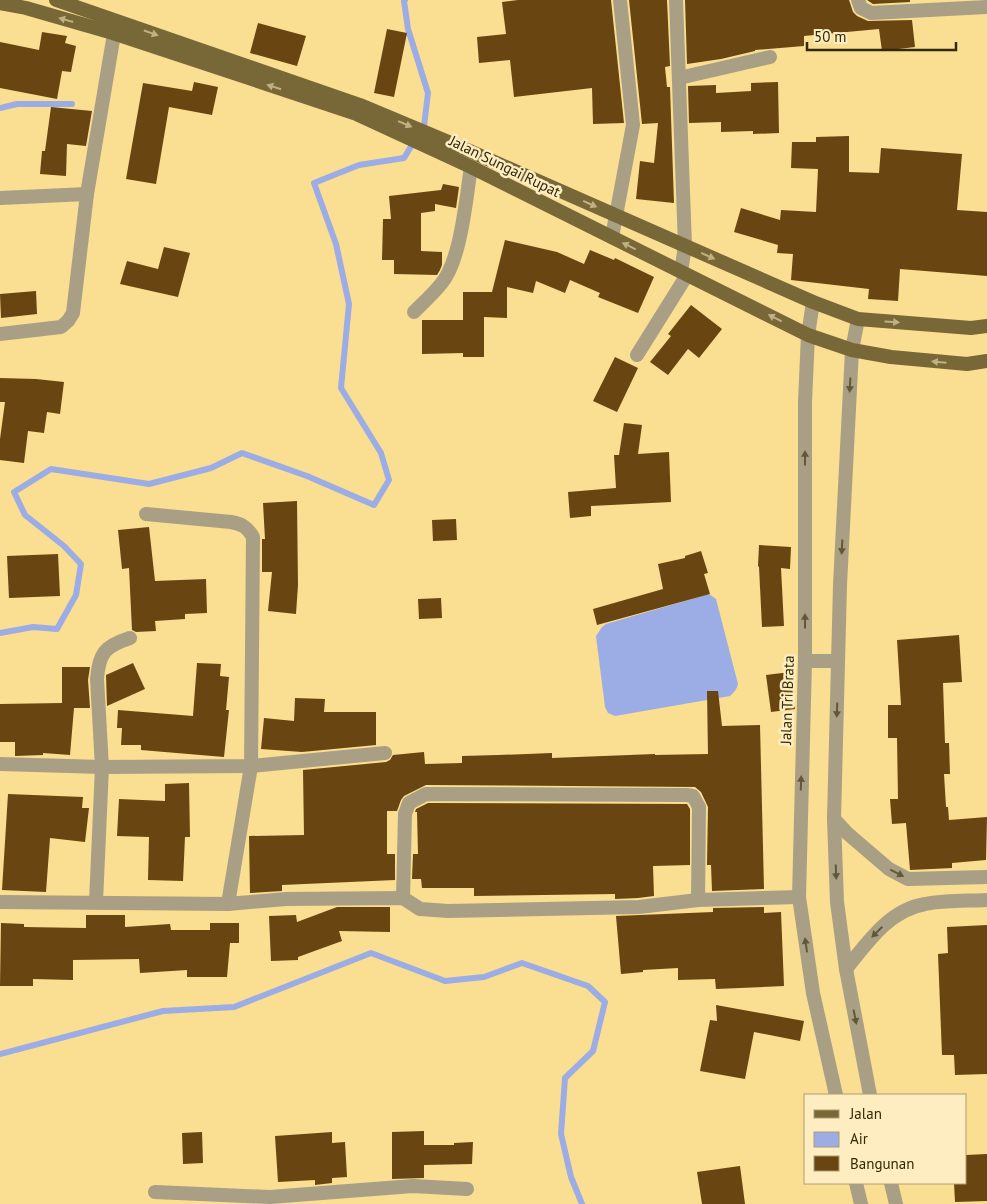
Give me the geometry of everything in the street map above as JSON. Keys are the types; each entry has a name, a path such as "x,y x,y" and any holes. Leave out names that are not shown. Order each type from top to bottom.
{"main road":[{"name":"Jalan Sungai Rupat","path":"56,0 115,27"},
{"name":"Jalan Sungai Rupat","path":"0,4 25,4 115,27 357,109 465,149 858,320 971,328 987,326"},
{"name":"Jalan Sungai Rupat","path":"357,109 808,335 852,350 891,358 967,364 987,361"}],"street":[{"path":"612,237 633,125 620,0"},
{"path":"637,355 684,273 686,246 676,0"},
{"path":"858,0 861,8 871,13 987,7"},
{"path":"0,334 61,327 73,313 87,194 115,27"},
{"path":"679,78 770,57"},
{"path":"414,312 442,284 451,269 460,235 471,167"},
{"path":"0,198 87,194"},
{"name":"Jalan Tri Brata","path":"813,302 808,335 805,402 805,661 799,897 813,993 836,1094"},
{"path":"858,320 852,350 840,585 834,819 837,902 846,970 870,1094"},
{"path":"146,514 241,524 249,530 253,537 252,766 228,904"},
{"path":"96,902 102,767 97,679 98,664 100,657 109,646 130,638"},
{"path":"805,661 838,661"},
{"path":"0,764 102,767 252,766 385,753"},
{"path":"403,898 404,814 409,803 426,794 687,795 693,796 698,807 698,900"},
{"path":"834,819 847,833 889,869 908,879 987,877"},
{"path":"0,902 228,904 286,899 403,898 420,909 448,911 639,907 698,900 799,897"},
{"path":"846,970 876,933 899,913 924,904 987,900"},
{"path":"856,1184 861,1204"},
{"path":"891,1184 896,1204"},
{"path":"155,1192 269,1201 413,1186 467,1189"}],"water":[{"path":"709,594 716,599 738,684 734,692 730,696 615,716 608,713 605,707 596,636 602,627 606,624"}],"building":[{"path":"518,0 611,0 624,123 593,124 592,88 514,97 510,60 479,63 477,37 506,34 502,2"},
{"path":"629,0 667,0 670,66 665,67 667,87 670,87 674,203 636,199 640,161 654,163 658,123 642,124"},
{"path":"685,0 849,0 853,12 868,21 912,20 915,47 882,51 879,29 804,36 804,46 755,50 721,59 687,64"},
{"path":"867,0 910,0 910,2 873,4"},
{"path":"258,23 306,36 297,66 250,53"},
{"path":"387,29 407,33 394,97 374,93"},
{"path":"42,32 67,36 65,43 76,46 71,72 62,71 57,99 0,88 0,42 39,50"},
{"path":"194,82 218,87 212,115 169,107 156,184 126,179 143,83 192,91"},
{"path":"778,82 779,133 753,134 753,131 721,132 721,122 689,123 688,86 716,85 716,93 751,91 751,83"},
{"path":"51,107 92,111 86,146 67,144 66,176 40,174 42,151 45,151"},
{"path":"849,136 849,172 879,173 881,148 962,154 957,210 987,212 987,276 900,269 898,301 868,299 869,289 791,280 793,254 777,253 778,245 734,232 741,208 780,220 781,210 816,212 818,169 791,168 792,142 816,142 816,137"},
{"path":"443,184 459,187 456,208 435,204 435,211 421,213 421,251 442,252 440,270 437,275 394,274 394,260 382,260 383,219 391,219 389,196 441,190"},
{"path":"505,240 557,252 584,264 590,250 614,260 615,258 654,277 638,313 598,297 600,293 570,280 565,293 536,281 533,293 507,287 507,318 484,317 484,357 463,357 463,353 422,354 422,320 463,320 463,292 492,292"},
{"path":"164,247 190,253 178,297 120,284 127,261 158,269"},
{"path":"36,291 37,314 1,318 0,294"},
{"path":"691,305 722,329 699,358 688,349 668,375 650,362 671,336 668,334"},
{"path":"615,357 638,368 617,412 593,401"},
{"path":"0,378 64,382 60,414 47,412 44,433 28,431 24,463 0,460 0,439 5,402 0,402"},
{"path":"624,423 642,425 638,454 669,452 671,502 591,506 591,516 570,518 568,492 616,488 614,455 619,455"},
{"path":"297,501 298,585 296,614 268,611 272,572 262,572 262,539 265,539 263,503"},
{"path":"456,519 457,540 433,541 432,520"},
{"path":"149,527 155,581 206,579 207,613 185,614 185,619 155,621 156,631 136,632 132,630 129,568 122,569 118,530"},
{"path":"759,545 791,547 790,569 781,568 784,626 762,627 758,566"},
{"path":"701,551 708,573 704,574 710,594 597,625 593,609 663,589 658,564 685,558 685,556"},
{"path":"58,554 60,596 9,598 7,556"},
{"path":"441,598 442,618 419,619 418,599"},
{"path":"959,635 962,682 943,683 945,743 949,743 950,774 944,774 946,807 948,807 949,820 987,817 986,860 952,863 952,868 910,870 906,823 892,824 890,799 898,799 897,738 888,738 888,705 901,705 897,640"},
{"path":"133,663 145,689 107,706 106,675"},
{"path":"197,663 221,664 220,676 229,677 226,710 229,710 224,757 141,750 141,745 121,745 122,728 117,728 118,710 193,716"},
{"path":"62,667 90,667 88,680 90,708 74,708 70,755 43,753 43,755 15,756 15,742 0,742 0,704 62,703"},
{"path":"790,672 795,709 771,712 766,675"},
{"path":"707,691 718,691 722,726 760,725 764,889 712,891 711,865 707,865 708,807 701,792 695,787 426,785 404,796 397,811 387,811 387,854 395,854 395,880 282,885 282,891 250,893 249,836 304,835 303,770 386,762 393,755 424,752 425,764 462,763 462,756 552,753 552,758 708,754"},
{"path":"295,698 325,699 324,712 376,712 376,745 302,752 261,749 264,718 294,721"},
{"path":"189,783 190,837 185,837 183,881 148,880 149,837 117,836 119,799 165,801 165,784"},
{"path":"8,794 83,797 82,808 89,808 85,842 50,838 46,892 2,890"},
{"path":"428,803 687,804 690,809 690,865 653,866 654,896 638,898 615,899 615,894 474,896 474,888 422,888 421,879 412,879 413,854 418,854 417,812 415,812 416,809"},
{"path":"337,907 390,907 390,932 339,931 342,941 298,957 298,960 271,961 269,916 296,915 297,922"},
{"path":"764,907 764,913 781,912 784,986 716,989 715,979 678,980 678,968 643,970 643,972 621,974 616,916 713,912 713,908"},
{"path":"86,915 125,915 125,927 170,924 171,930 210,930 210,923 239,923 239,943 230,943 227,977 187,977 187,970 140,973 139,959 73,960 73,980 33,979 33,986 0,986 1,923 24,924 24,927 86,928"},
{"path":"987,925 987,1074 955,1075 954,1055 942,1055 938,954 948,953 947,927"},
{"path":"716,1005 804,1021 800,1041 754,1032 745,1079 700,1071 710,1020 717,1021"},
{"path":"424,1131 424,1145 454,1145 454,1143 473,1142 472,1164 424,1165 424,1178 392,1179 392,1132"},
{"path":"202,1132 203,1163 183,1164 182,1133"},
{"path":"332,1132 332,1143 345,1142 347,1177 332,1178 332,1183 315,1185 315,1180 278,1182 275,1136"},
{"path":"987,1154 987,1201 955,1202 954,1184 967,1184 967,1155"},
{"path":"740,1166 745,1204 702,1204 697,1172"}],"waterway":[{"path":"405,0 408,29 428,93 424,126 420,131"},
{"path":"0,108 17,104 72,104"},
{"path":"0,633 33,627 57,629 76,595 81,564 64,546 25,515 14,492 51,469 149,484 211,468 242,453 307,476 374,505 389,480 381,453 341,388 349,304 336,244 314,183 359,165 404,158 415,140"},
{"path":"0,1054 163,1011 234,1007 371,953 445,981 484,977 522,963 588,986 605,1002 593,1051 565,1078 561,1134 571,1177 582,1204"}]}
